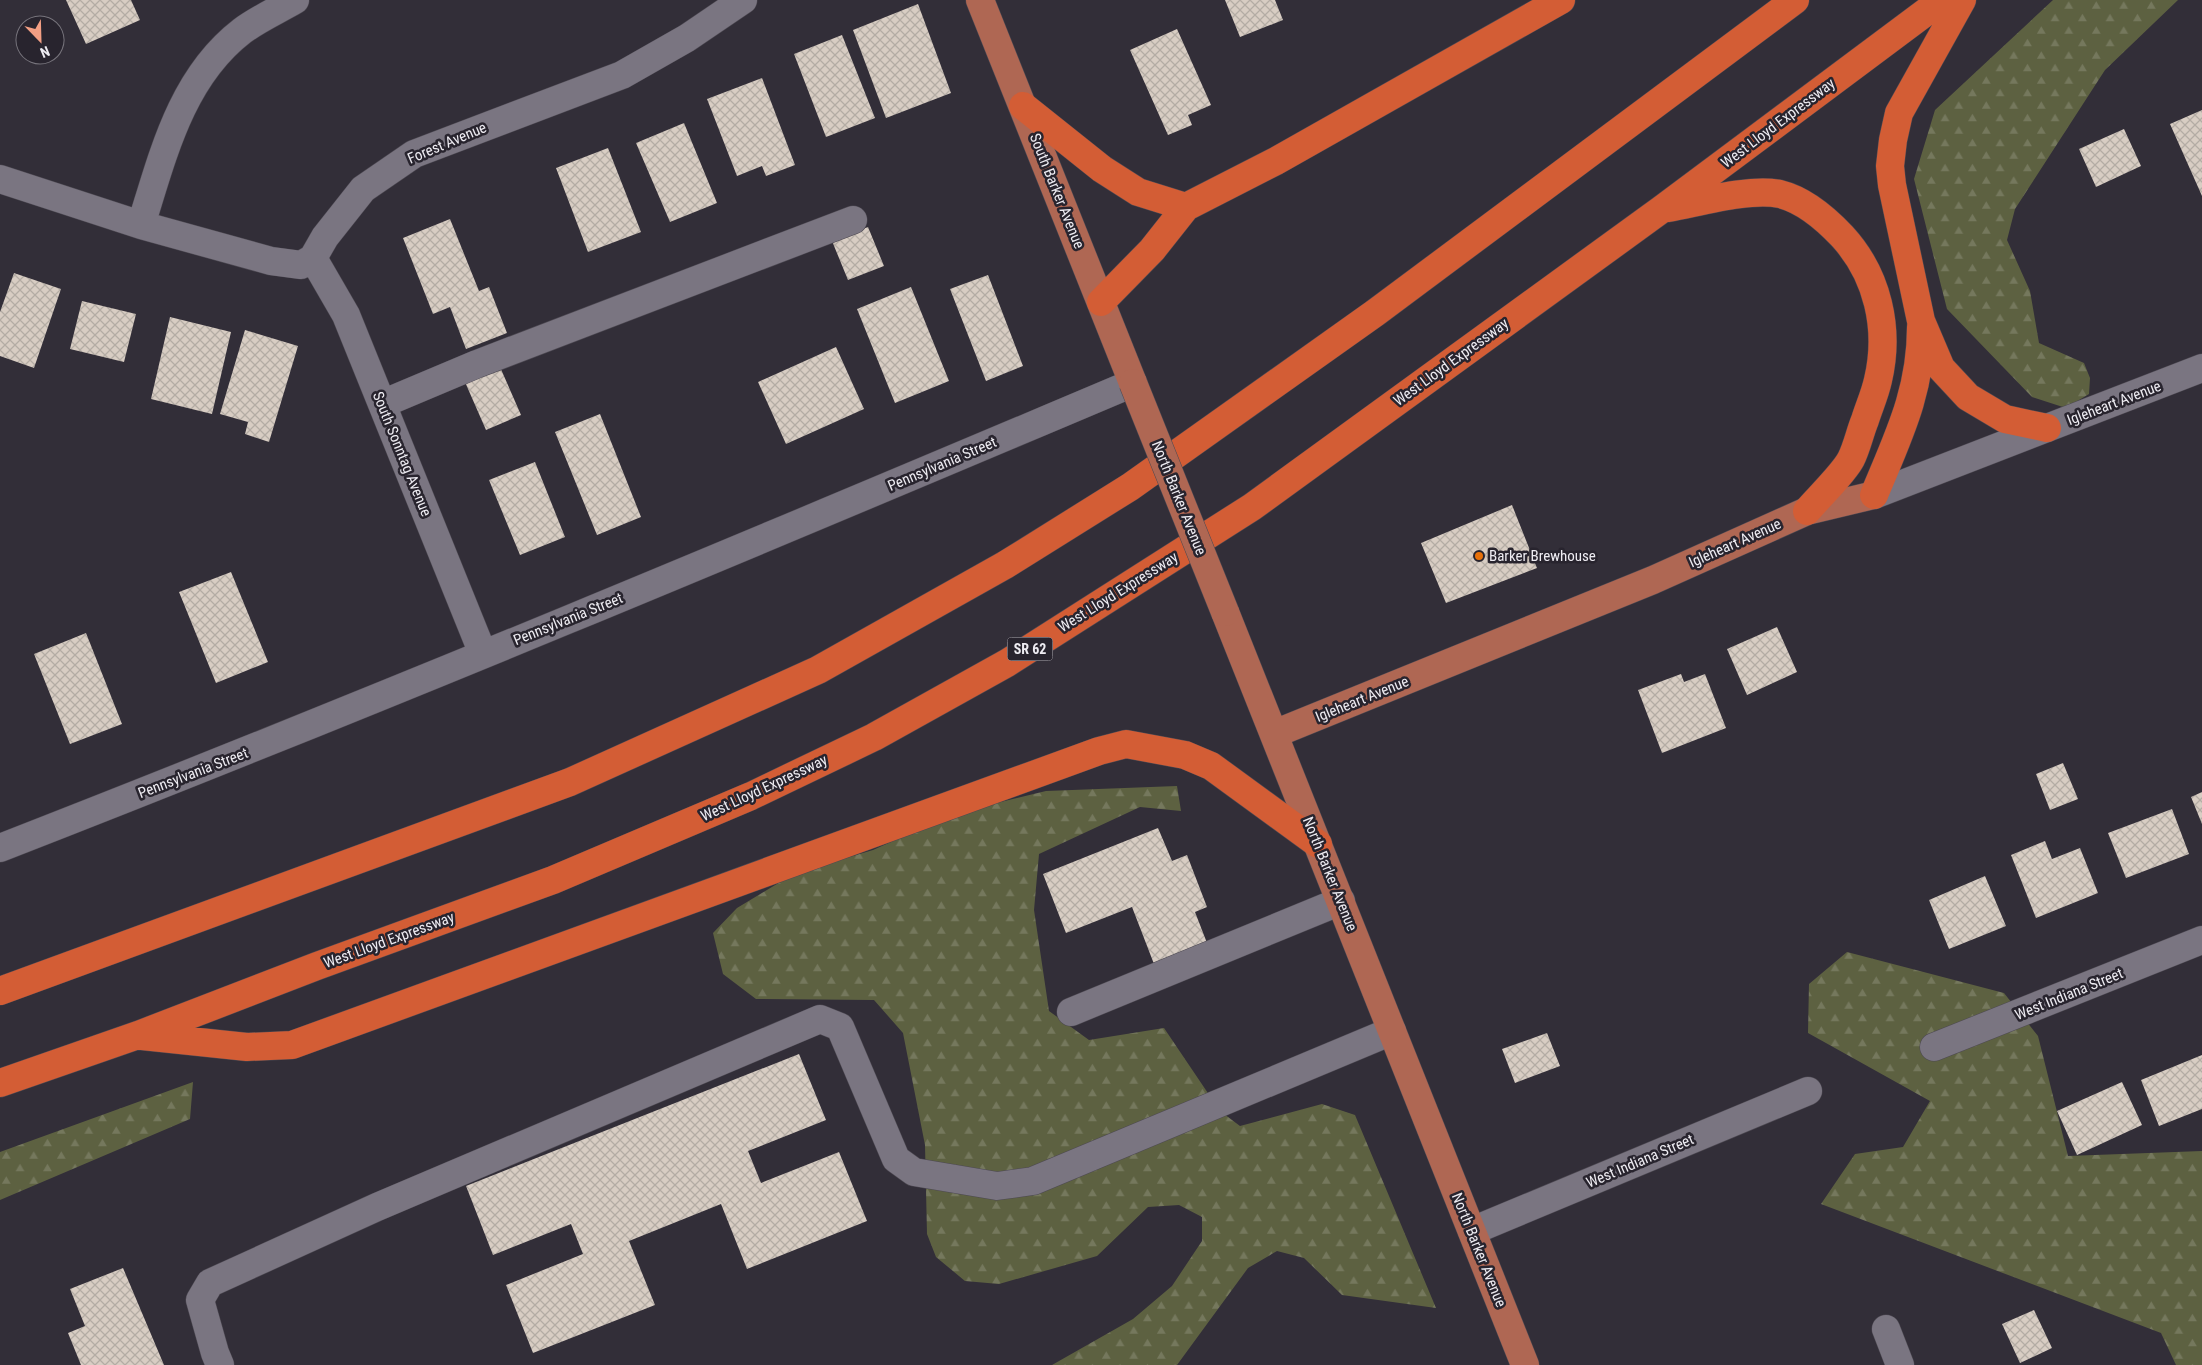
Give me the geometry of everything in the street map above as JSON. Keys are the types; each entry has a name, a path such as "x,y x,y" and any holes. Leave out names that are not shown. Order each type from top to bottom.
{"highway":[{"path":"1101,302 1152,250 1186,207 1276,160 1561,0"},
{"path":"0,991 570,782 818,670 1005,565 1137,482 1375,313 1794,0"},
{"name":"West Lloyd Expressway","path":"0,1083 138,1035 317,966 553,880 752,796 874,737 1007,663 1252,507 1662,209 1942,0"},
{"path":"1962,0 1899,113 1890,166 1892,185 1921,321 1942,368 1968,397 2005,419 2047,428"},
{"path":"1023,106 1102,169 1138,192 1186,207"},
{"path":"1662,209 1758,192 1782,195 1808,207 1829,222 1850,245 1866,268 1876,292 1882,324 1882,358 1878,382 1851,460 1807,511"},
{"path":"1874,496 1911,403 1917,377 1921,321"},
{"path":"138,1035 247,1047 292,1045 1089,754 1126,744 1185,755 1211,766 1318,844"}],"main road":[{"name":"South Barker Avenue","path":"980,0 1133,383"},
{"name":"North Barker Avenue","path":"1133,383 1525,1365"},
{"name":"Igleheart Avenue","path":"1274,734 1653,580 1807,511 1874,496"}],"street":[{"path":"141,225 168,138 203,70 242,31 295,0"},
{"name":"Forest Avenue","path":"313,258 326,237 363,189 414,154 622,75 687,38 742,0"},
{"path":"0,179 141,225 271,261 301,265 313,258"},
{"path":"382,404 477,364 854,220"},
{"name":"South Sonntag Avenue","path":"313,258 346,315 483,654"},
{"name":"Igleheart Avenue","path":"1874,496 2202,368"},
{"name":"Pennsylvania Street","path":"0,848 266,744 761,541 1133,383"},
{"path":"1071,1012 1341,901"},
{"name":"West Indiana Street","path":"1934,1047 2202,940"},
{"path":"220,1365 200,1300 210,1282 377,1207 820,1019 840,1027 896,1159 914,1172 997,1186 1032,1181 1392,1031"},
{"name":"West Indiana Street","path":"1472,1231 1808,1091"},
{"path":"1886,1329 1900,1365"}],"green space":[{"path":"2053,0 2178,0 2105,70 2015,209 2007,240 2030,291 2039,343 2084,363 2090,378 2089,394 2066,408 2032,397 1947,309 1914,179 1935,110"},
{"path":"1177,786 1181,811 1140,807 1039,854 1034,910 1049,1011 1089,1040 1164,1028 1220,1111 1240,1126 1322,1104 1355,1115 1436,1308 1342,1295 1304,1258 1277,1251 1248,1268 1177,1365 1052,1365 1133,1319 1172,1286 1202,1241 1202,1217 1179,1205 1148,1207 1097,1256 999,1284 965,1281 936,1257 927,1234 925,1145 903,1033 874,1000 756,999 723,974 713,933 737,908 795,873 873,850 955,813 1046,791"},
{"path":"1847,952 2004,993 2038,1036 2068,1156 2202,1151 2202,1365 2176,1365 2161,1333 1821,1204 1855,1154 1903,1147 1930,1101 1808,1033 1809,984"},
{"path":"193,1082 190,1119 0,1200 0,1152"}],"building":[{"path":"66,0 131,0 140,20 86,44"},
{"path":"1225,0 1275,0 1283,20 1240,37"},
{"path":"918,4 951,93 886,118 853,30"},
{"path":"1177,29 1211,105 1188,115 1192,125 1168,135 1130,50"},
{"path":"842,35 875,118 826,137 794,54"},
{"path":"762,78 795,165 766,176 762,166 737,176 707,99"},
{"path":"2202,110 2202,196 2170,124"},
{"path":"684,123 717,203 670,222 636,143"},
{"path":"2124,129 2141,166 2096,187 2079,149"},
{"path":"608,148 641,232 588,252 556,168"},
{"path":"450,219 479,291 489,287 507,333 466,349 450,307 433,314 403,238"},
{"path":"868,227 884,266 848,280 832,241"},
{"path":"14,273 61,289 34,368 0,356 0,312"},
{"path":"988,275 1023,366 986,381 950,289"},
{"path":"911,287 949,381 895,403 857,309"},
{"path":"82,301 136,314 124,362 70,349"},
{"path":"170,317 231,332 212,414 151,399"},
{"path":"245,330 298,346 269,442 245,434 248,422 220,414"},
{"path":"836,347 864,409 786,444 758,382"},
{"path":"500,367 521,415 486,430 465,382"},
{"path":"600,414 641,517 597,535 555,432"},
{"path":"535,462 565,537 520,555 489,480"},
{"name":"Barker Brewhouse","path":"1512,505 1537,568 1446,603 1421,543"},
{"path":"231,572 268,662 216,683 179,592"},
{"path":"1777,627 1797,672 1747,695 1727,649"},
{"path":"86,633 122,724 70,744 34,654"},
{"path":"1681,674 1684,682 1705,674 1726,728 1662,753 1638,690"},
{"path":"2063,763 2078,799 2050,810 2036,774"},
{"path":"2202,792 2202,824 2191,797"},
{"path":"2172,809 2189,854 2126,878 2108,833"},
{"path":"1158,828 1172,861 1187,855 1207,907 1195,912 1207,943 1154,964 1132,907 1066,933 1043,874"},
{"path":"2045,841 2052,859 2080,848 2098,893 2036,918 2011,855"},
{"path":"1985,876 2006,926 1949,949 1929,900"},
{"path":"1547,1033 1560,1066 1515,1083 1502,1049"},
{"path":"799,1054 826,1120 748,1151 761,1183 839,1152 867,1221 747,1269 721,1204 629,1241 655,1305 533,1353 506,1285 583,1254 571,1224 493,1255 466,1186"},
{"path":"2202,1055 2202,1109 2159,1126 2141,1080"},
{"path":"2122,1082 2142,1125 2077,1155 2057,1111"},
{"path":"123,1268 164,1365 81,1365 68,1333 85,1326 70,1289"},
{"path":"2034,1310 2052,1348 2020,1363 2002,1324"}],"place":[{"name":"Barker Brewhouse","path":"1479,556"}]}
